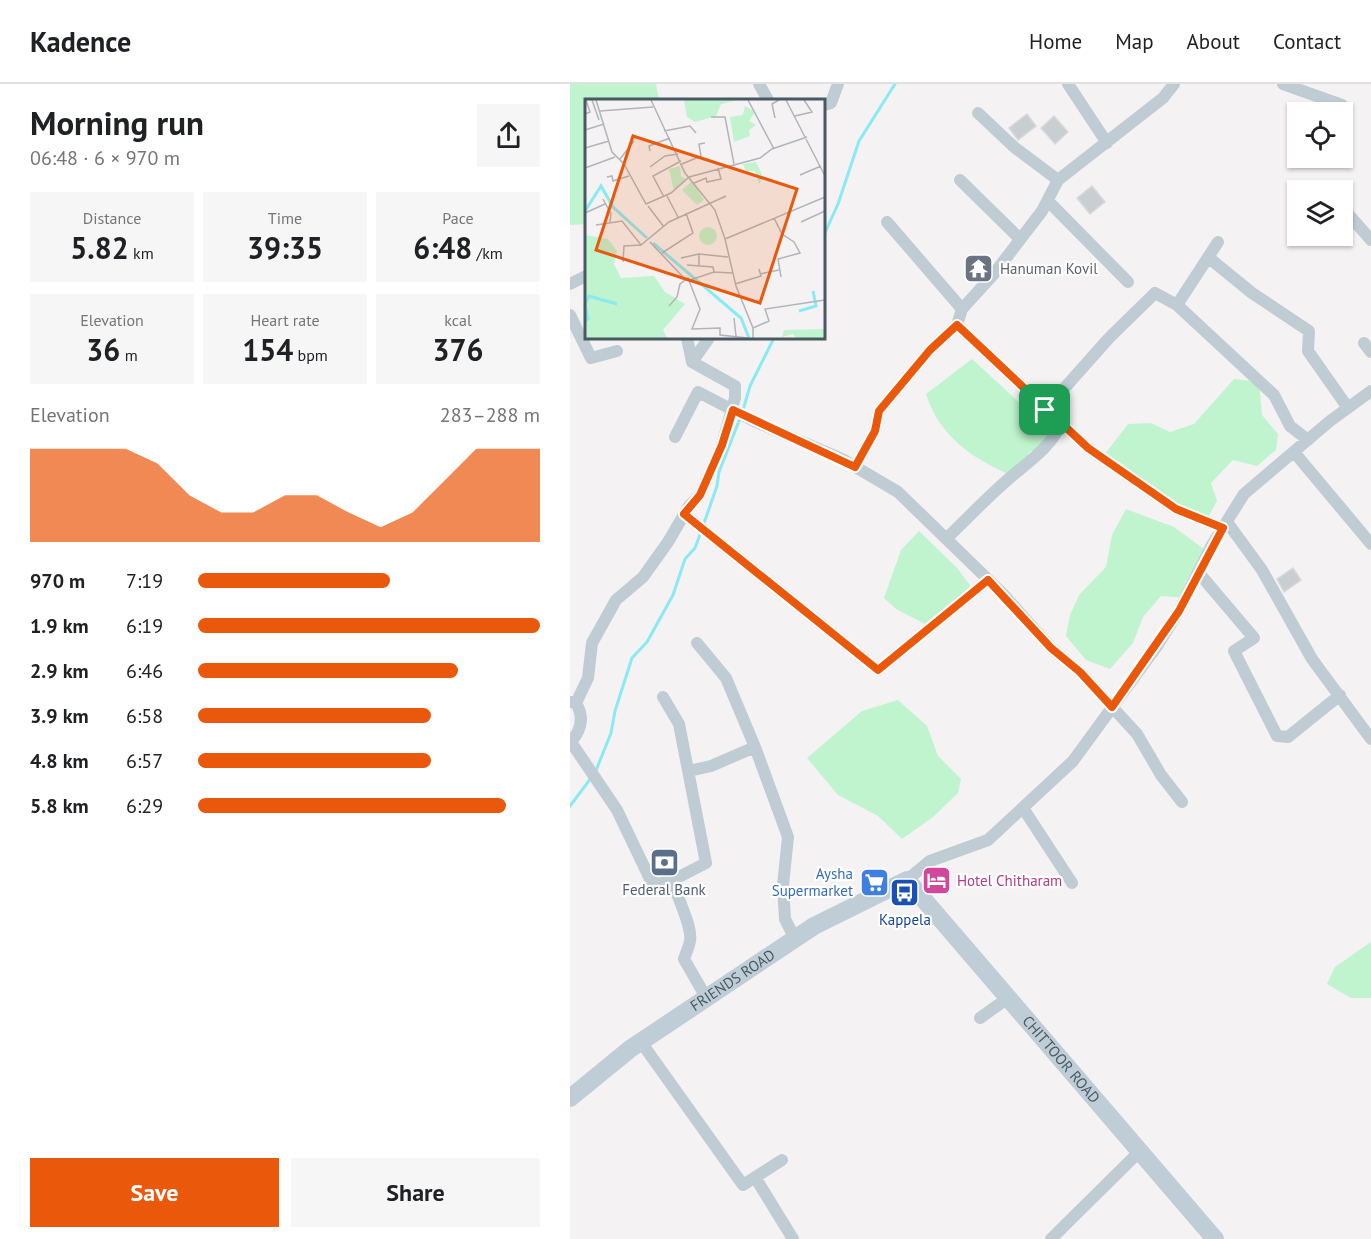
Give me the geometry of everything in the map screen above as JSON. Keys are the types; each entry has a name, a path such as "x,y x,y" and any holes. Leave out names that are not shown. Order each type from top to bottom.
{"main road":[{"name":"FRIENDS ROAD","path":"570,1098 641,1042 814,926 907,880"},
{"name":"CHITTOOR ROAD","path":"907,880 1215,1239"}],"street":[{"path":"759,84 767,99"},
{"path":"825,105 831,103 838,84"},
{"path":"1068,84 1107,143"},
{"path":"855,467 875,431 879,411 930,350 957,325 962,309 993,275 1020,239 1048,201 1058,180 1167,94 1174,84"},
{"path":"1283,84 1334,102"},
{"path":"978,113 1014,147 1058,180"},
{"path":"960,180 1020,239"},
{"path":"1048,201 1128,282"},
{"path":"1353,220 1371,240"},
{"path":"886,222 962,309"},
{"path":"1177,305 1218,242"},
{"path":"1208,257 1252,293 1309,331 1308,351 1348,408"},
{"path":"570,284 585,276"},
{"path":"1045,410 1110,338 1155,293 1177,305 1275,394 1290,426 1308,440"},
{"path":"570,315 591,358 617,351"},
{"path":"957,325 1088,448 1176,509 1225,525 1262,570 1312,659 1371,739"},
{"path":"663,697 679,724 706,863 673,880 658,884 651,881 617,810 570,743 582,724 580,711 573,702 588,678 592,643 616,600 643,577 684,514 700,495 722,445 733,410 735,386 692,362 687,339"},
{"path":"692,362 708,339"},
{"path":"907,880 930,861 988,840 1073,761 1157,646 1244,494 1371,391"},
{"path":"675,437 698,392 745,417 855,467 898,492 988,580 1051,648 1080,672 1137,734 1161,775 1182,802"},
{"path":"946,539 1018,471 1033,460 1055,437 1061,424"},
{"path":"1294,452 1371,544"},
{"path":"684,514 878,670 988,580"},
{"path":"1198,572 1254,638 1234,651 1277,736 1288,737 1340,695"},
{"path":"697,643 726,678 755,747 788,837 783,885 785,919 795,939"},
{"path":"689,771 711,766 755,747"},
{"path":"1023,808 1072,883"},
{"path":"673,880 676,897 690,930 691,939 684,959 707,999"},
{"path":"980,1018 1008,998"},
{"path":"641,1042 743,1185 782,1160"},
{"path":"1051,1239 1140,1151"},
{"path":"756,1177 793,1239"}],"green space":[{"path":"570,84 656,84 659,99 585,99 585,224 570,225"},
{"path":"972,359 1046,427 1050,436 1039,448 1029,452 1020,470 1008,474 969,452 948,433 932,409 926,394"},
{"path":"1234,379 1259,382 1262,415 1278,434 1276,450 1257,466 1233,460 1211,483 1217,501 1206,521 1102,458 1128,424 1151,423 1170,432 1194,424"},
{"path":"1126,509 1174,527 1208,552 1186,598 1161,596 1143,617 1133,643 1110,669 1086,660 1066,636 1070,615 1079,595 1106,567 1112,535"},
{"path":"919,531 957,568 970,585 968,596 927,625 896,609 884,598 901,550"},
{"path":"898,700 927,726 938,756 961,779 958,793 933,817 902,839 878,816 838,795 807,758 862,711"},
{"path":"1371,942 1371,998 1351,998 1327,984 1335,967"}],"building":[{"path":"1027,114 1036,126 1018,140 1009,128"},
{"path":"1054,116 1068,132 1055,144 1041,128"},
{"path":"1092,186 1105,202 1090,214 1077,198"},
{"path":"1293,568 1301,580 1284,592 1277,579"}],"waterway":[{"path":"825,233 838,204 859,141 895,84"},
{"path":"743,410 750,386 774,339"},
{"path":"703,526 717,486 719,472 741,416"},
{"path":"595,773 611,733 615,711 632,658 647,642 673,595 685,559 695,548 701,532"},
{"path":"570,806 591,778"}],"place":[{"name":"Hanuman Kovil","path":"979,269"},
{"name":"Federal Bank","path":"664,863"},
{"name":"Hotel Chitharam","path":"936,881"},
{"name":"Aysha Supermarket","path":"874,883"},
{"name":"Kappela","path":"905,893"}],"route":[{"path":"957,325 1045,410 1088,448 1176,509 1223,528 1179,611 1138,674 1112,707 1080,672 1051,648 988,580 878,670 684,514 700,495 722,445 733,410 855,467 875,431 879,411 930,350 957,325"}]}
